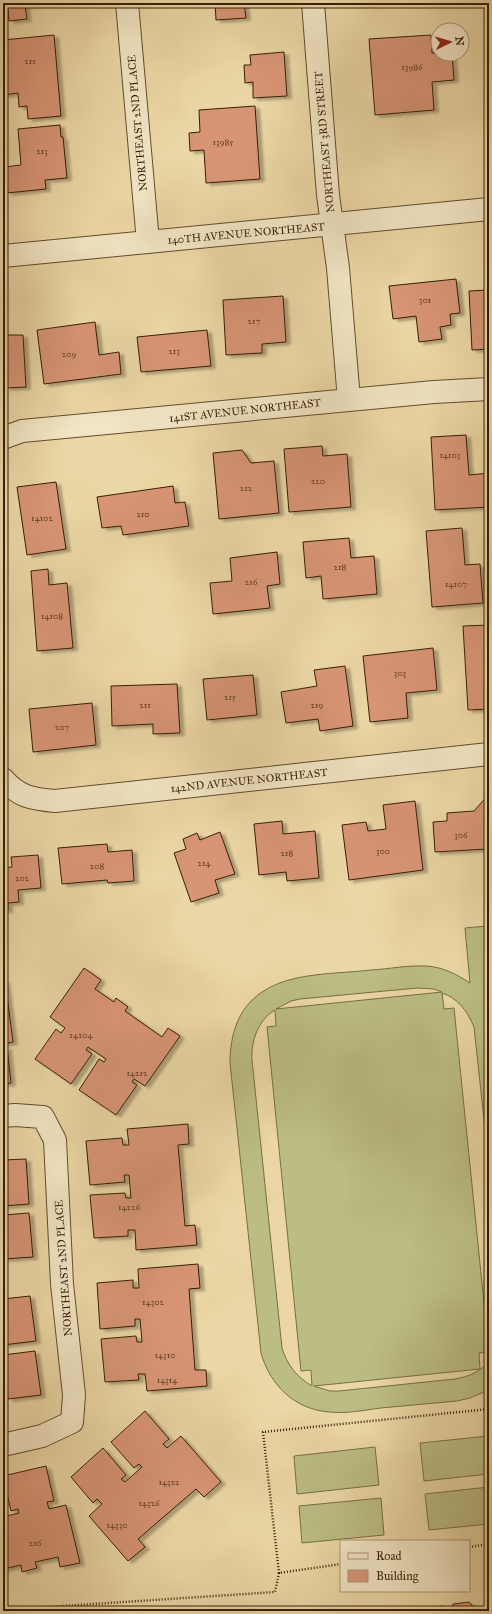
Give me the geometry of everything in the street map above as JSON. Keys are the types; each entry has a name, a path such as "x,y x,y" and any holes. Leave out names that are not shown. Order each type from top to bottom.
{"street":[{"name":"NORTHEAST 2ND PLACE","path":"127,3 148,242"},
{"name":"NORTHEAST 3RD STREET","path":"313,3 328,195 338,268 349,400"},
{"name":"140TH AVENUE NORTHEAST","path":"3,256 489,209"},
{"name":"141ST AVENUE NORTHEAST","path":"3,438 22,431 349,400 489,389"},
{"name":"142ND AVENUE NORTHEAST","path":"7,784 24,796 55,801 489,754"},
{"name":"NORTHEAST 2ND PLACE","path":"3,1116 43,1117 55,1140 62,1284 74,1395 72,1422 42,1436 3,1444"}],"path":[{"path":"3,1610 276,1592 279,1573 263,1432 489,1408"},
{"path":"470,1547 489,1544"},
{"path":"279,1573 340,1564"}],"green space":[{"path":"487,926 489,950 489,1166 474,1027 462,1006 453,998 442,993 444,1009 454,1008 489,1352 479,1353 480,1369 314,1386 330,1391 339,1391 455,1379 473,1374 481,1369 489,1362 489,1390 470,1398 457,1401 349,1412 317,1410 295,1401 286,1394 271,1375 265,1365 261,1353 230,1063 230,1053 234,1032 241,1014 254,998 274,985 301,977 330,973 426,966 449,972 470,983 465,928","holes":["417,988 434,989 442,992 276,1009 291,1001 300,999","275,1010 276,1026 267,1027 301,1371 311,1370 312,1386 293,1370 282,1348 252,1060 254,1038 264,1019"]},
{"path":"489,1436 489,1474 424,1481 420,1443"},
{"path":"375,1447 379,1485 297,1494 294,1456"},
{"path":"489,1487 489,1524 429,1530 425,1494"},
{"path":"381,1498 384,1535 302,1543 299,1506"}],"building":[{"path":"3,3 36,3 36,5 25,6 27,19 9,21 8,9 3,10"},
{"path":"215,3 244,3 246,18 216,20"},
{"path":"54,35 61,116 28,119 27,106 19,107 18,93 4,95 3,40"},
{"path":"430,35 430,62 453,62 454,80 432,82 434,110 375,115 369,39"},
{"path":"284,52 287,96 253,98 253,82 245,83 244,65 251,65 250,55"},
{"path":"255,106 260,179 206,183 204,150 190,151 189,133 200,132 199,110"},
{"path":"60,125 61,137 63,137 67,178 45,180 46,189 7,193 5,167 21,165 18,129"},
{"path":"456,279 460,313 450,314 451,325 440,327 442,339 419,342 416,316 393,319 389,286"},
{"path":"489,290 489,349 472,350 469,291"},
{"path":"283,296 286,342 262,344 262,353 226,355 223,300"},
{"path":"95,322 99,355 119,352 121,374 44,384 37,330"},
{"path":"207,330 211,366 141,372 137,337"},
{"path":"3,335 23,335 26,387 6,388 5,374 3,374"},
{"path":"466,435 469,475 489,473 489,507 435,510 431,437"},
{"path":"322,446 323,456 347,454 351,507 289,512 284,449"},
{"path":"242,450 251,463 274,461 279,513 219,519 213,453"},
{"path":"56,482 66,549 27,555 17,487"},
{"path":"173,486 175,503 185,502 189,526 123,535 121,526 102,528 97,497"},
{"path":"462,528 465,565 480,564 483,603 432,607 426,531"},
{"path":"349,538 351,558 374,556 377,594 323,599 321,576 306,578 303,542"},
{"path":"277,552 280,584 267,586 270,608 213,614 210,583 232,581 230,558"},
{"path":"48,569 49,585 67,583 73,648 37,651 31,571"},
{"path":"489,625 489,709 468,710 463,626"},
{"path":"433,648 437,690 406,693 408,718 370,722 363,656"},
{"path":"345,666 353,726 320,731 318,719 286,723 281,692 317,686 314,670"},
{"path":"253,675 257,715 207,720 203,679"},
{"path":"177,684 180,733 153,734 153,724 112,726 111,686"},
{"path":"92,703 96,745 33,752 29,709"},
{"path":"489,794 489,874 487,849 435,852 433,822 447,821 447,813 474,811"},
{"path":"415,801 423,870 349,880 342,825 366,822 368,831 386,829 383,805"},
{"path":"282,821 283,834 315,831 319,878 287,881 286,872 259,875 254,824"},
{"path":"220,832 235,874 215,880 219,893 191,902 174,853 186,849 183,839 197,833 200,840"},
{"path":"107,844 108,852 132,850 134,881 108,883 107,880 62,884 58,848"},
{"path":"38,855 41,888 18,890 19,902 8,903 8,910 3,910 3,868 12,867 11,857"},
{"path":"84,968 101,980 95,989 114,1002 116,998 128,1007 125,1011 162,1037 168,1028 180,1036 145,1086 134,1079 132,1082 137,1085 116,1115 79,1090 99,1059 104,1062 106,1059 88,1047 86,1050 92,1054 71,1084 35,1059 56,1029 61,1033 65,1028 50,1017"},
{"path":"5,980 13,1042 3,1044 3,981"},
{"path":"7,1047 11,1083 3,1084 3,1048"},
{"path":"188,1124 189,1144 178,1145 185,1226 195,1225 197,1245 136,1250 135,1230 128,1230 128,1236 94,1238 90,1195 125,1193 126,1198 131,1198 129,1175 124,1175 125,1182 90,1185 86,1141 122,1138 123,1145 129,1145 127,1129"},
{"path":"26,1159 29,1204 3,1206 3,1160"},
{"path":"29,1213 33,1257 3,1259 3,1215"},
{"path":"198,1264 200,1288 189,1289 195,1370 206,1370 207,1386 147,1391 145,1374 138,1374 139,1380 105,1382 101,1339 136,1336 137,1342 142,1342 140,1319 135,1319 135,1326 100,1329 97,1283 133,1280 133,1288 139,1288 138,1269"},
{"path":"30,1296 36,1341 3,1345 3,1299"},
{"path":"35,1351 41,1395 8,1399 7,1391 3,1392 3,1355"},
{"path":"145,1411 169,1439 163,1444 167,1448 181,1436 221,1482 204,1497 196,1489 138,1539 145,1547 128,1561 89,1516 102,1504 97,1499 93,1503 71,1477 103,1448 126,1475 121,1479 125,1482 142,1467 139,1464 134,1468 111,1442"},
{"path":"46,1466 54,1501 47,1502 49,1509 66,1505 80,1563 60,1567 58,1557 35,1562 37,1568 22,1572 21,1565 3,1569 3,1517 19,1513 18,1509 11,1511 3,1476"},
{"path":"469,1602 472,1605 473,1611 451,1611 453,1604"},
{"path":"443,1606 444,1611 430,1611 429,1608"}]}
